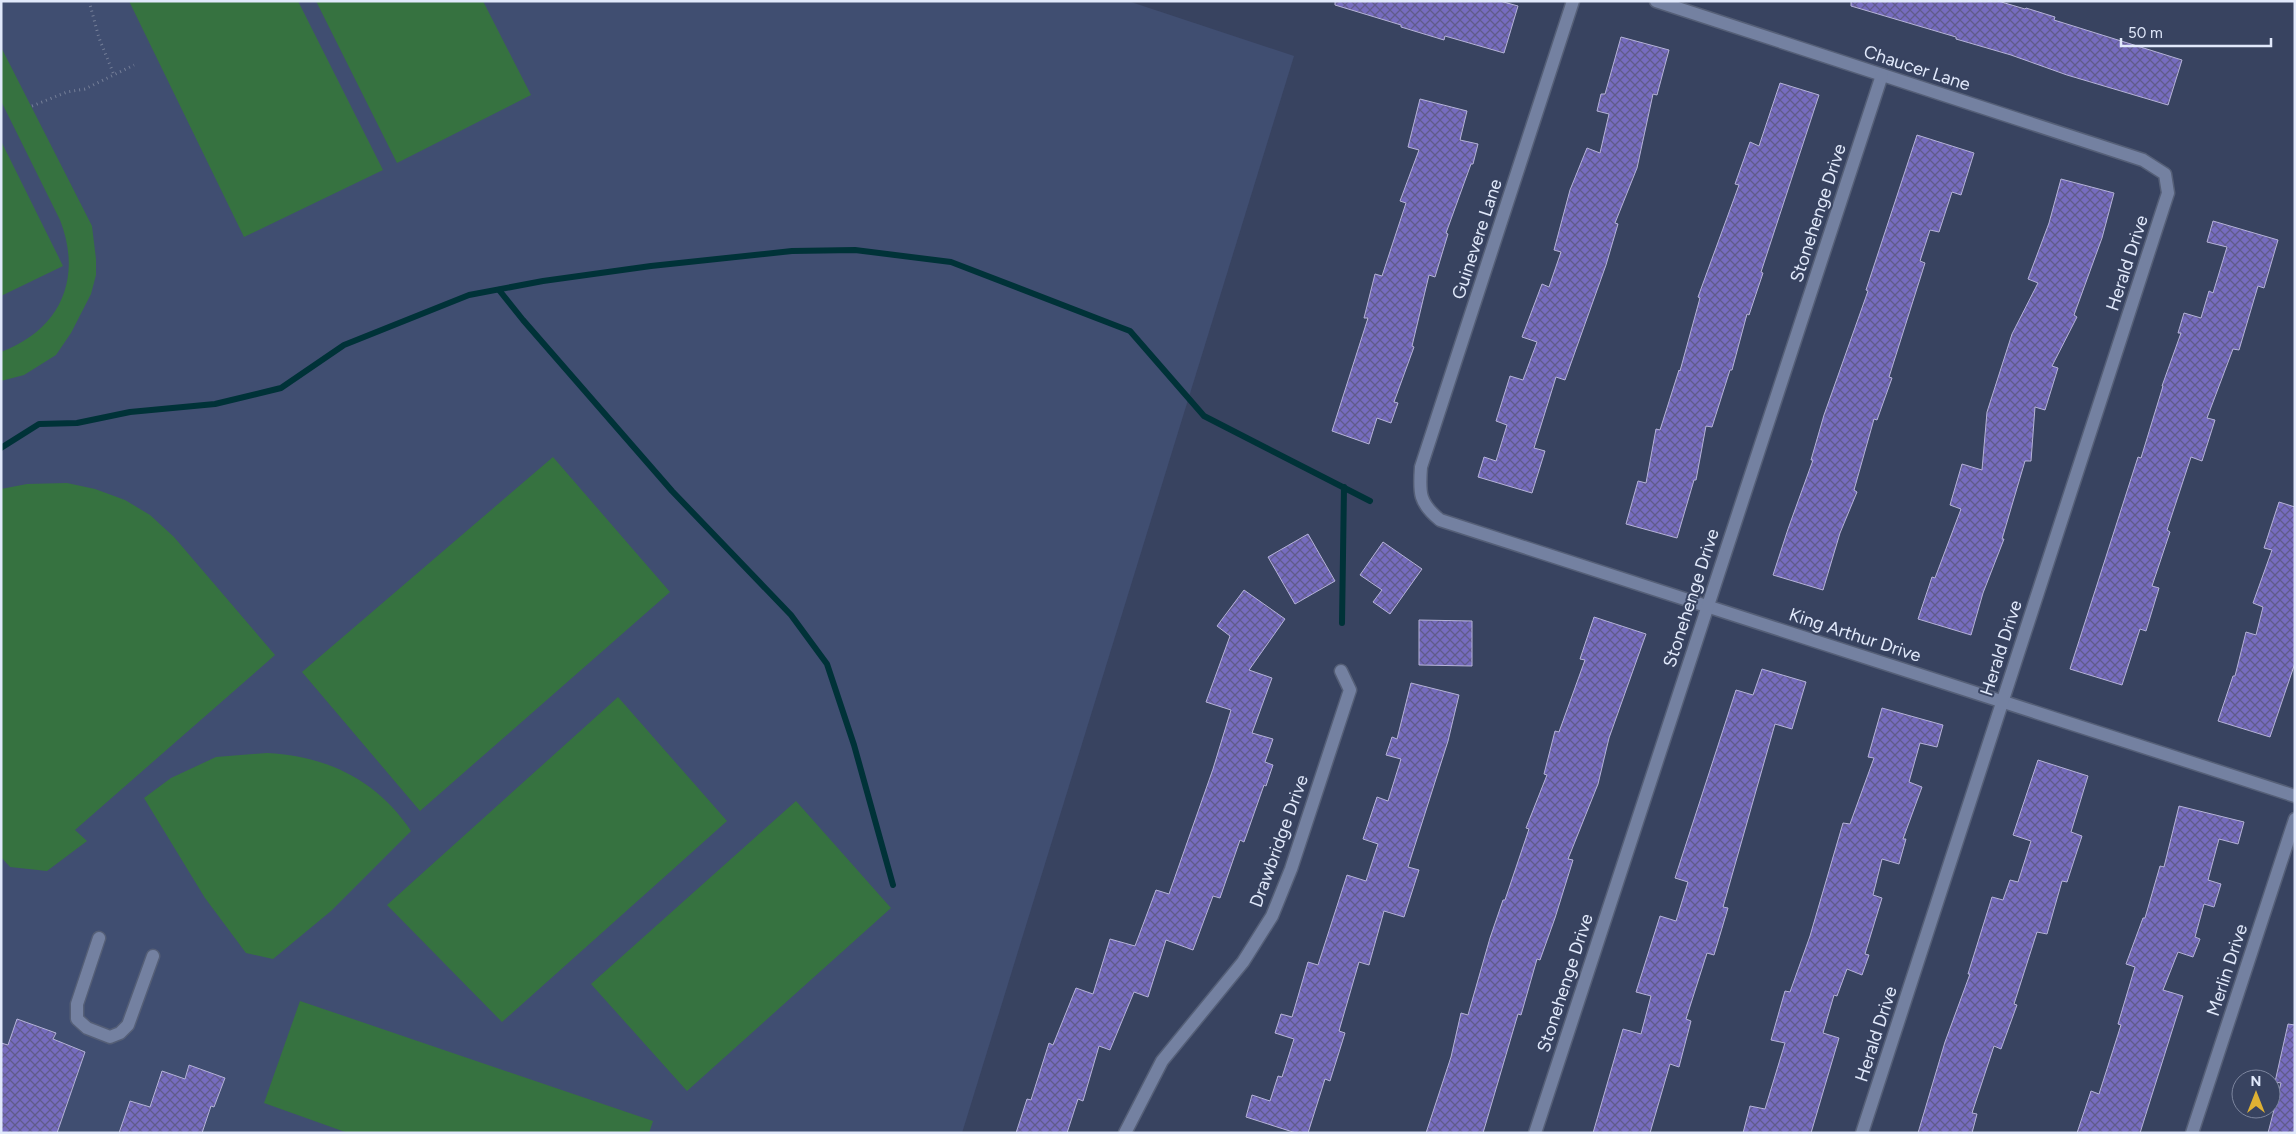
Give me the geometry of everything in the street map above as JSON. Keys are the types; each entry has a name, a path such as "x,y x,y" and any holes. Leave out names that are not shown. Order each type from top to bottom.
{"street":[{"name":"Guinevere Lane","path":"1419,490 1421,467 1573,1"},
{"name":"Chaucer Lane","path":"1656,1 2144,160 2165,174"},
{"name":"Stonehenge Drive","path":"1535,1133 1882,75"},
{"name":"Herald Drive","path":"1862,1133 2168,193 2165,174"},
{"name":"King Arthur Drive","path":"1419,490 1426,509 1440,520 2295,796"},
{"name":"Drawbridge Drive","path":"1125,1133 1162,1061 1243,962 1272,916 1291,869 1350,690 1341,671"},
{"name":"Merlin Drive","path":"2192,1133 2295,819"},
{"path":"99,938 77,1004 77,1019 87,1028 110,1037 120,1033 128,1025 152,956"}],"path":[{"path":"89,1 99,38 114,75"},
{"path":"32,106 67,92 85,89 134,64"}],"shaded area":[{"path":"1,1 1128,1 1294,56 962,1133 1,1133"}],"green space":[{"path":"129,1 298,1 383,170 244,237"},
{"path":"316,1 483,1 531,95 397,163"},
{"path":"1,47 92,226 96,275 91,294 71,333 56,355 24,375 1,381 1,352 21,342 38,330 52,316 61,300 67,282 69,262 60,220 1,101"},
{"path":"1,141 63,266 1,296"},
{"path":"553,457 670,592 420,811 302,672"},
{"path":"67,483 95,489 125,500 150,515 174,537 275,655 75,830 87,841 47,871 10,867 1,857 1,489 27,484"},
{"path":"618,697 727,821 502,1022 387,905"},
{"path":"267,753 310,759 349,774 383,798 398,813 411,831 331,911 273,959 246,953 205,898 144,798 171,778 216,757"},
{"path":"796,801 891,908 687,1091 591,984"},
{"path":"300,1001 653,1121 649,1133 348,1133 264,1103"}],"building":[{"path":"1335,1 1500,1 1518,6 1504,53 1445,36 1444,40 1401,27 1401,25 1335,5"},
{"path":"1851,1 1998,1 2055,17 2054,20 2182,60 2168,105 2067,75 2011,55 1956,39 1956,37 1851,6"},
{"path":"1621,37 1669,50 1657,95 1653,94 1637,168 1615,223 1618,224 1606,265 1565,380 1556,377 1534,448 1545,451 1532,493 1478,477 1484,457 1496,461 1507,425 1496,421 1510,376 1523,380 1537,342 1522,337 1542,284 1549,287 1561,252 1554,250 1570,190 1587,148 1600,153 1609,114 1597,111 1601,94 1605,94"},
{"path":"1780,83 1819,95 1761,272 1763,273 1749,315 1747,314 1732,370 1730,370 1712,427 1706,426 1696,480 1694,480 1677,538 1626,524 1638,481 1646,483 1656,429 1660,430 1680,371 1700,298 1698,297 1739,185 1735,184 1750,142 1759,146"},
{"path":"1420,99 1467,111 1460,140 1478,144 1473,164 1471,164 1446,233 1448,234 1435,277 1429,275 1412,346 1414,347 1394,402 1398,403 1391,423 1377,418 1369,444 1332,431 1368,318 1364,318 1375,274 1382,276 1406,203 1400,201 1419,150 1408,147"},
{"path":"1917,135 1974,153 1961,195 1952,192 1939,232 1930,230 1920,261 1925,263 1889,377 1892,378 1877,420 1874,419 1854,490 1857,492 1840,533 1823,590 1773,575 1813,460 1811,460 1824,415 1868,291 1866,290"},
{"path":"2061,179 2114,193 2102,238 2074,315 2077,317 2052,366 2058,368 2045,410 2035,407 2031,461 2025,461 2002,539 2004,539 1983,593 1971,635 1918,619 1932,577 1935,578 1961,509 1950,505 1962,464 1982,470 1987,412 2012,334 2038,283 2028,279 2049,223"},
{"path":"2213,221 2278,240 2264,288 2258,286 2239,350 2233,349 2207,418 2215,420 2202,461 2191,457 2167,530 2170,532 2152,586 2159,588 2146,631 2140,629 2122,685 2070,669 2138,457 2141,458 2162,386 2181,333 2178,333 2184,313 2201,318 2209,291 2213,293 2227,247 2207,242"},
{"path":"2279,502 2295,507 2295,663 2270,737 2218,721 2233,676 2235,676 2246,632 2256,635 2263,607 2253,603 2272,550 2264,548"},
{"path":"1308,534 1335,581 1295,604 1268,557"},
{"path":"1383,542 1422,569 1390,614 1373,602 1382,590 1360,575"},
{"path":"1244,590 1285,619 1249,670 1272,678 1252,733 1273,739 1265,762 1273,765 1244,842 1240,840 1220,898 1213,896 1193,950 1166,940 1148,997 1134,992 1110,1050 1099,1046 1083,1101 1078,1099 1067,1133 1016,1133 1027,1099 1031,1100 1049,1043 1053,1045 1076,988 1093,994 1110,939 1135,946 1156,890 1169,894 1213,769 1231,710 1206,702 1230,636 1217,626"},
{"path":"1594,617 1646,634 1609,738 1598,784 1568,859 1573,860 1555,918 1540,960 1537,959 1521,1015 1518,1014 1483,1133 1426,1133 1451,1057 1461,1013 1468,1015 1490,938 1529,829 1526,828 1547,775 1544,774 1555,731 1559,732 1585,660 1580,659"},
{"path":"1419,620 1472,621 1472,666 1419,665"},
{"path":"1762,669 1806,682 1792,729 1775,724 1723,907 1728,908 1714,955 1707,953 1686,1019 1691,1021 1679,1067 1670,1064 1650,1133 1593,1133 1623,1029 1641,1034 1651,996 1636,992 1660,916 1676,921 1688,882 1675,878 1736,690 1753,695"},
{"path":"1411,683 1459,695 1448,741 1408,867 1419,870 1404,917 1384,911 1369,965 1359,962 1339,1031 1345,1033 1330,1081 1325,1079 1308,1133 1296,1133 1246,1117 1252,1095 1270,1101 1278,1076 1282,1077 1294,1039 1275,1033 1281,1014 1292,1017 1308,962 1318,965 1347,875 1366,881 1378,844 1363,839 1377,797 1388,801 1401,759 1386,755 1392,737 1397,739"},
{"path":"1882,708 1943,725 1937,747 1920,743 1909,782 1922,787 1903,839 1906,839 1899,864 1882,859 1873,895 1882,898 1865,954 1869,955 1862,975 1847,969 1837,996 1834,995 1823,1033 1839,1038 1811,1133 1743,1133 1750,1106 1765,1109 1785,1043 1771,1040 1785,991 1790,992 1810,936 1843,823 1850,824 1874,758 1868,757"},
{"path":"2038,760 2088,776 2071,832 2082,836 2067,882 2062,881 2047,934 2037,932 2014,1004 2017,1005 2001,1049 1994,1046 1972,1113 1977,1114 1972,1133 1918,1133 1945,1042 1970,974 1968,974 1992,897 2003,900 2010,880 2018,882 2031,841 2013,835"},
{"path":"2179,806 2244,822 2238,844 2219,839 2208,880 2221,884 2214,907 2204,904 2195,937 2200,939 2193,957 2178,952 2163,990 2183,996 2140,1133 2077,1133 2091,1091 2099,1094 2121,1025 2118,1024 2135,967 2126,964 2143,918 2145,918 2160,866 2164,867"},
{"path":"17,1019 56,1033 53,1039 85,1052 57,1133 1,1133 1,1043 8,1045"},
{"path":"2288,1024 2295,1025 2295,1133 2268,1133 2272,1119 2281,1119 2281,1069 2278,1069"},
{"path":"189,1065 225,1078 214,1107 211,1106 202,1133 119,1133 130,1101 150,1107 162,1071 185,1079"}],"waterway":[{"path":"1,448 39,424 77,423 130,412 215,404 281,388 344,345 469,295 543,281 651,266 792,251 855,250 951,262 1130,331 1204,416 1370,501"},
{"path":"499,290 672,491 791,615 827,664 854,745 893,885"},
{"path":"1342,623 1344,487"}]}
